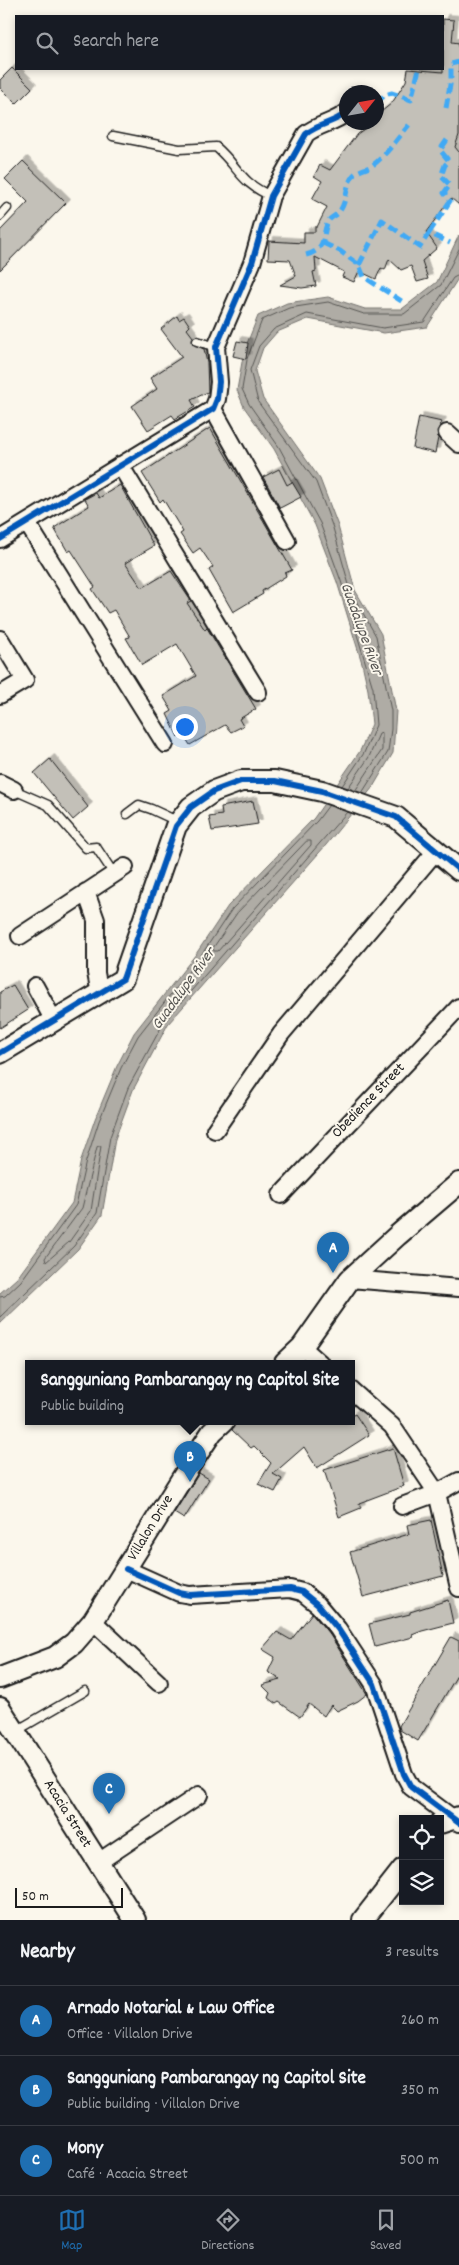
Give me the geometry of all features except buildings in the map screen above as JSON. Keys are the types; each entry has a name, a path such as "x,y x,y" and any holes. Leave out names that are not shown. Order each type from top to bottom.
{"street":[{"path":"287,540 213,409 219,382 216,347 257,252 271,196 306,134 314,127 339,119"},
{"path":"0,539 213,409"},
{"path":"120,465 258,692"},
{"path":"27,523 165,744"},
{"path":"0,639 25,680 0,695"},
{"path":"0,1053 123,979 171,836 191,807 214,790 241,781 275,781 322,791 396,817 459,870"},
{"path":"215,1130 281,1034 436,851"},
{"path":"20,936 120,871"},
{"path":"86,892 96,920 96,973 100,994"},
{"path":"35,986 54,1021"},
{"name":"Obedience Street","path":"281,1195 459,1007"},
{"path":"288,1360 302,1347 350,1279 459,1183"},
{"path":"350,1279 459,1288"},
{"path":"302,1347 317,1360"},
{"path":"355,1394 392,1426 437,1493 459,1588"},
{"name":"Villalon Drive","path":"0,1678 55,1657 74,1643 93,1621 194,1459 212,1432 220,1425"},
{"path":"402,1506 437,1493 459,1481"},
{"path":"126,1569 179,1593 190,1595 290,1589 302,1592 318,1605 338,1629 374,1684 404,1774 411,1787 453,1820"},
{"path":"93,1621 159,1683"},
{"name":"Acacia Street","path":"0,1708 135,1920"},
{"path":"97,1863 199,1795"},
{"path":"363,1920 399,1874"}],"lane":[{"path":"113,136 180,149 216,148 245,181 271,196"},
{"path":"0,216 7,208"},
{"path":"197,341 216,347"},
{"path":"7,787 48,805 86,848 96,847 120,871"},
{"path":"127,814 139,805 179,822"},
{"path":"16,1731 85,1691"}],"water":[{"name":"Guadalupe River","path":"459,235 459,277 427,327 384,333 308,319 277,332 263,348 255,371 263,399 320,479 338,526 355,590 381,634 396,711 393,753 373,787 326,845 168,1024 133,1090 115,1139 102,1215 78,1249 0,1324 0,1293 17,1278 72,1203 81,1160 95,1119 117,1066 134,1033 196,954 228,906 314,818 360,751 372,724 368,690 362,663 337,582 315,525 274,449 244,407 237,390 244,351 258,316 287,303 328,297 365,309 402,309 437,282"}],"marked path":[{"path":"446,108 451,79 451,64 459,62"},
{"path":"384,96 392,93 411,100 419,70"},
{"path":"306,255 314,252 322,244 327,224 342,208 349,183 353,176 378,161 409,125"},
{"path":"429,233 450,201 444,193 450,185 441,176 445,165 449,161 440,150 447,140"},
{"path":"359,265 382,220 420,247 429,233 450,243"},
{"path":"323,243 340,251 359,265 364,277 403,302"}],"cycle path":[{"path":"0,539 213,409 217,399 219,382 216,347 252,263 271,196 306,134 339,117"},
{"path":"0,1053 123,979 176,826 191,807 214,791 241,781 275,781 322,791 396,817 459,870"},
{"path":"126,1569 179,1593 190,1595 290,1589 302,1592 318,1605 338,1629 374,1684 404,1774 411,1787 459,1823"}],"place":[{"name":"Arnado Notarial & Law Office","path":"333,1273"},
{"name":"Sangguniang Pambarangay ng Capitol Site","path":"190,1482"},
{"name":"Mony","path":"109,1814"}]}
